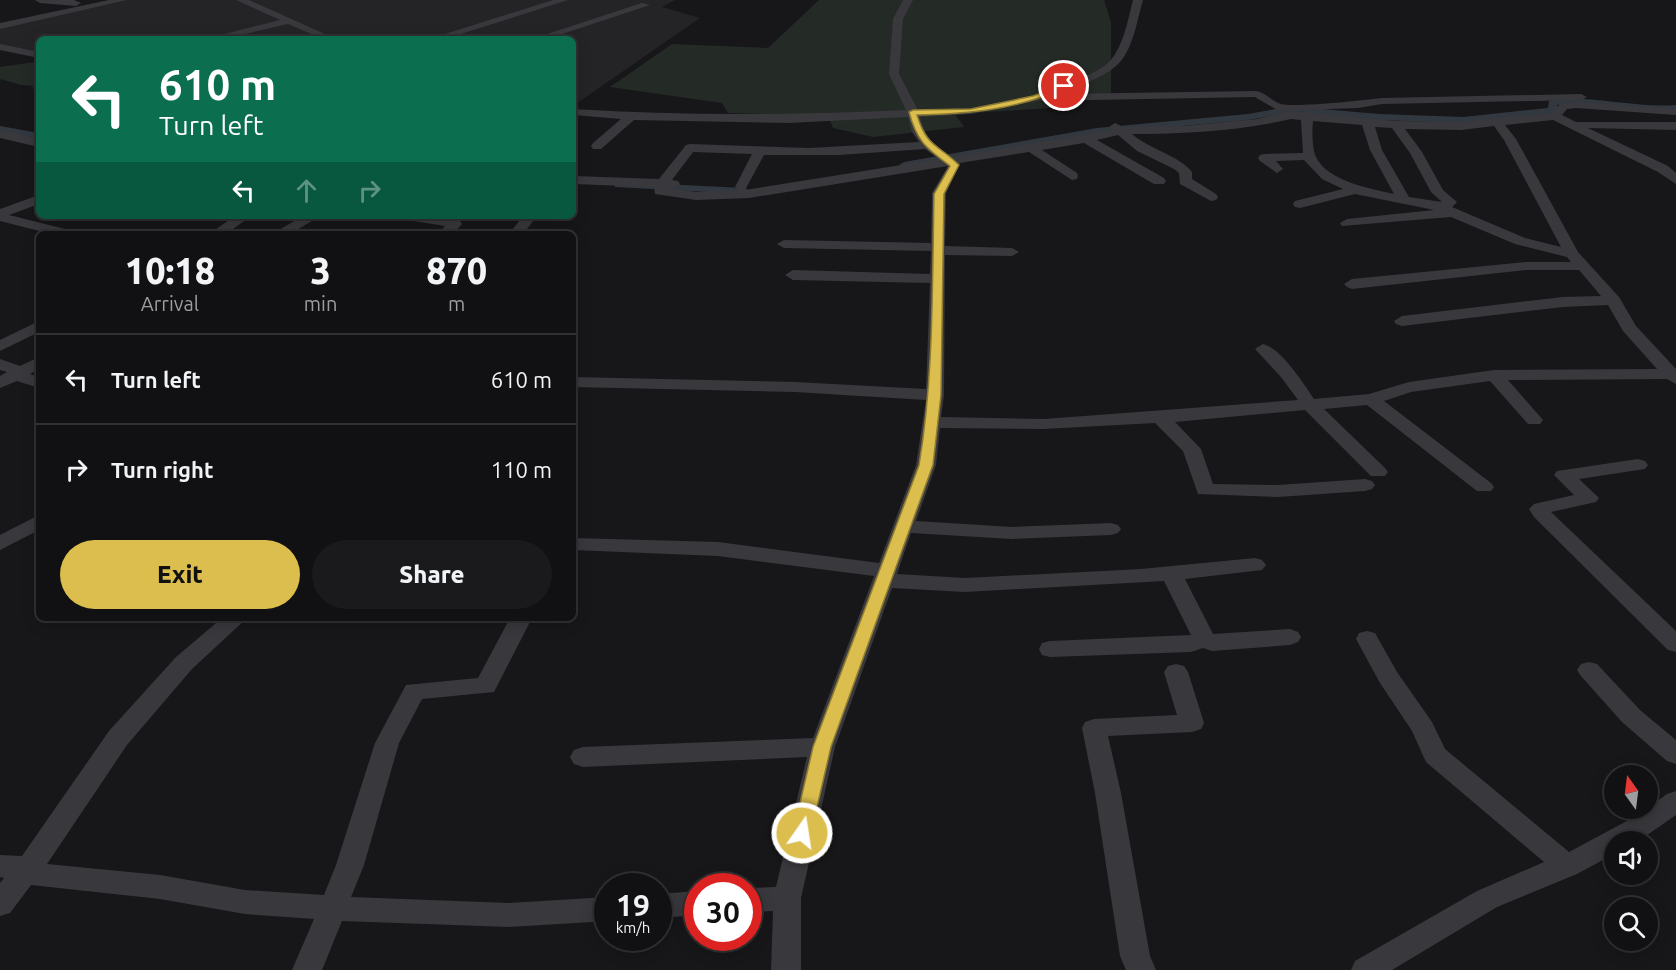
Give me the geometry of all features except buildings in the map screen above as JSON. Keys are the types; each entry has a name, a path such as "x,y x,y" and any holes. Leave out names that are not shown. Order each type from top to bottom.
{"street":[{"path":"40,0 98,5"},
{"path":"0,26 122,0"},
{"path":"241,0 324,36"},
{"path":"444,36 563,0"},
{"path":"786,970 787,898 822,747 926,465 933,422 939,194 955,165 927,145 918,132 913,112 894,74 898,19 908,0"},
{"path":"576,112 631,116 788,119 971,111 1035,98 1101,72 1114,63 1126,39 1138,0"},
{"path":"547,36 645,5"},
{"path":"223,36 289,21"},
{"path":"289,34 309,30"},
{"path":"0,47 36,54"},
{"path":"1035,98 1256,94 1263,96 1291,115"},
{"path":"1279,108 1358,105 1382,101 1615,96 1654,110"},
{"path":"1654,110 1650,101 1676,99"},
{"path":"1555,116 1564,106 1576,105 1676,112"},
{"path":"576,180 661,188 742,187 944,157 1031,148 1086,139 1117,128 1195,129 1257,123 1291,115 1396,125 1461,126 1555,116 1663,169 1676,180"},
{"path":"597,146 631,116"},
{"path":"1309,116 1306,122 1310,156 1327,176 1355,190 1404,201 1419,201 1448,210 1520,241 1576,260"},
{"path":"1366,122 1371,129 1377,153 1397,184 1404,201"},
{"path":"1497,122 1510,139 1576,260 1613,300 1629,328 1674,376"},
{"path":"1572,124 1676,126"},
{"path":"0,125 36,132"},
{"path":"1396,125 1416,152 1438,192 1450,202 1448,210"},
{"path":"1117,128 1141,148 1179,166 1186,172 1185,181 1210,197"},
{"path":"0,134 36,142"},
{"path":"1086,139 1159,181"},
{"path":"661,188 690,148 760,152 861,151 927,145"},
{"path":"1031,148 1071,176"},
{"path":"742,187 760,152"},
{"path":"1277,169 1264,158 1310,156"},
{"path":"661,188 696,196 749,194 944,157"},
{"path":"1300,204 1355,190"},
{"path":"0,215 36,199"},
{"path":"1347,223 1448,210"},
{"path":"0,215 58,231"},
{"path":"221,231 239,219"},
{"path":"285,231 307,219"},
{"path":"432,219 455,224 448,231"},
{"path":"518,231 528,219"},
{"path":"784,244 1012,252"},
{"path":"1352,284 1576,260"},
{"path":"793,275 938,279"},
{"path":"1402,321 1563,302 1613,300"},
{"path":"0,346 36,328"},
{"path":"1160,417 1192,449 1203,486 1211,492 1278,491 1371,478 1310,405 1287,373 1263,349"},
{"path":"0,364 21,372 23,377 36,382"},
{"path":"0,383 36,364"},
{"path":"933,422 1044,424 1310,405 1371,399 1409,387 1494,375 1674,376"},
{"path":"1494,375 1534,420"},
{"path":"576,382 783,387 935,395"},
{"path":"1371,399 1484,487"},
{"path":"1638,465 1565,474 1589,498 1539,509 1676,644"},
{"path":"0,544 36,523"},
{"path":"903,526 1012,533 1111,529"},
{"path":"576,544 718,549 965,585 1141,576 1255,565"},
{"path":"1172,572 1204,639 1212,643 1290,637"},
{"path":"0,904 18,869 118,738 184,663 233,621"},
{"path":"307,970 350,865 387,743 414,692 486,686 519,621"},
{"path":"1050,649 1191,644 1204,639"},
{"path":"1367,639 1388,677 1423,728 1435,754 1567,866"},
{"path":"1588,670 1631,716 1676,754"},
{"path":"1141,970 1135,956 1108,794 1094,728 1192,723 1176,672"},
{"path":"583,757 822,747"},
{"path":"1366,970 1487,899 1567,866 1647,823 1676,801"},
{"path":"18,869 160,886 245,902 509,915 594,910"},
{"path":"762,899 787,898"}],"shaded area":[{"path":"120,0 675,0 662,7 700,18 576,104 576,36 36,36 36,55 0,48 0,25"},
{"path":"819,0 1104,0 1111,22 1111,95 1060,100 1066,107 955,114 964,127 873,137 833,128 827,113 799,115 728,113 722,103 610,87 672,44 768,48"},
{"path":"36,62 36,86 21,85 0,79 0,67"}],"waterway":[{"path":"904,165 1097,131 1248,117 1281,111 1299,110 1379,117 1463,120 1553,110 1552,103 1563,101 1583,101 1638,108 1676,108"},
{"path":"0,129 36,135"},
{"path":"619,185 745,191"}],"route":[{"path":"802,833 822,747 926,465 933,422 939,194 955,165 927,145 918,132 913,112 971,111 1035,98 1064,86"}]}
